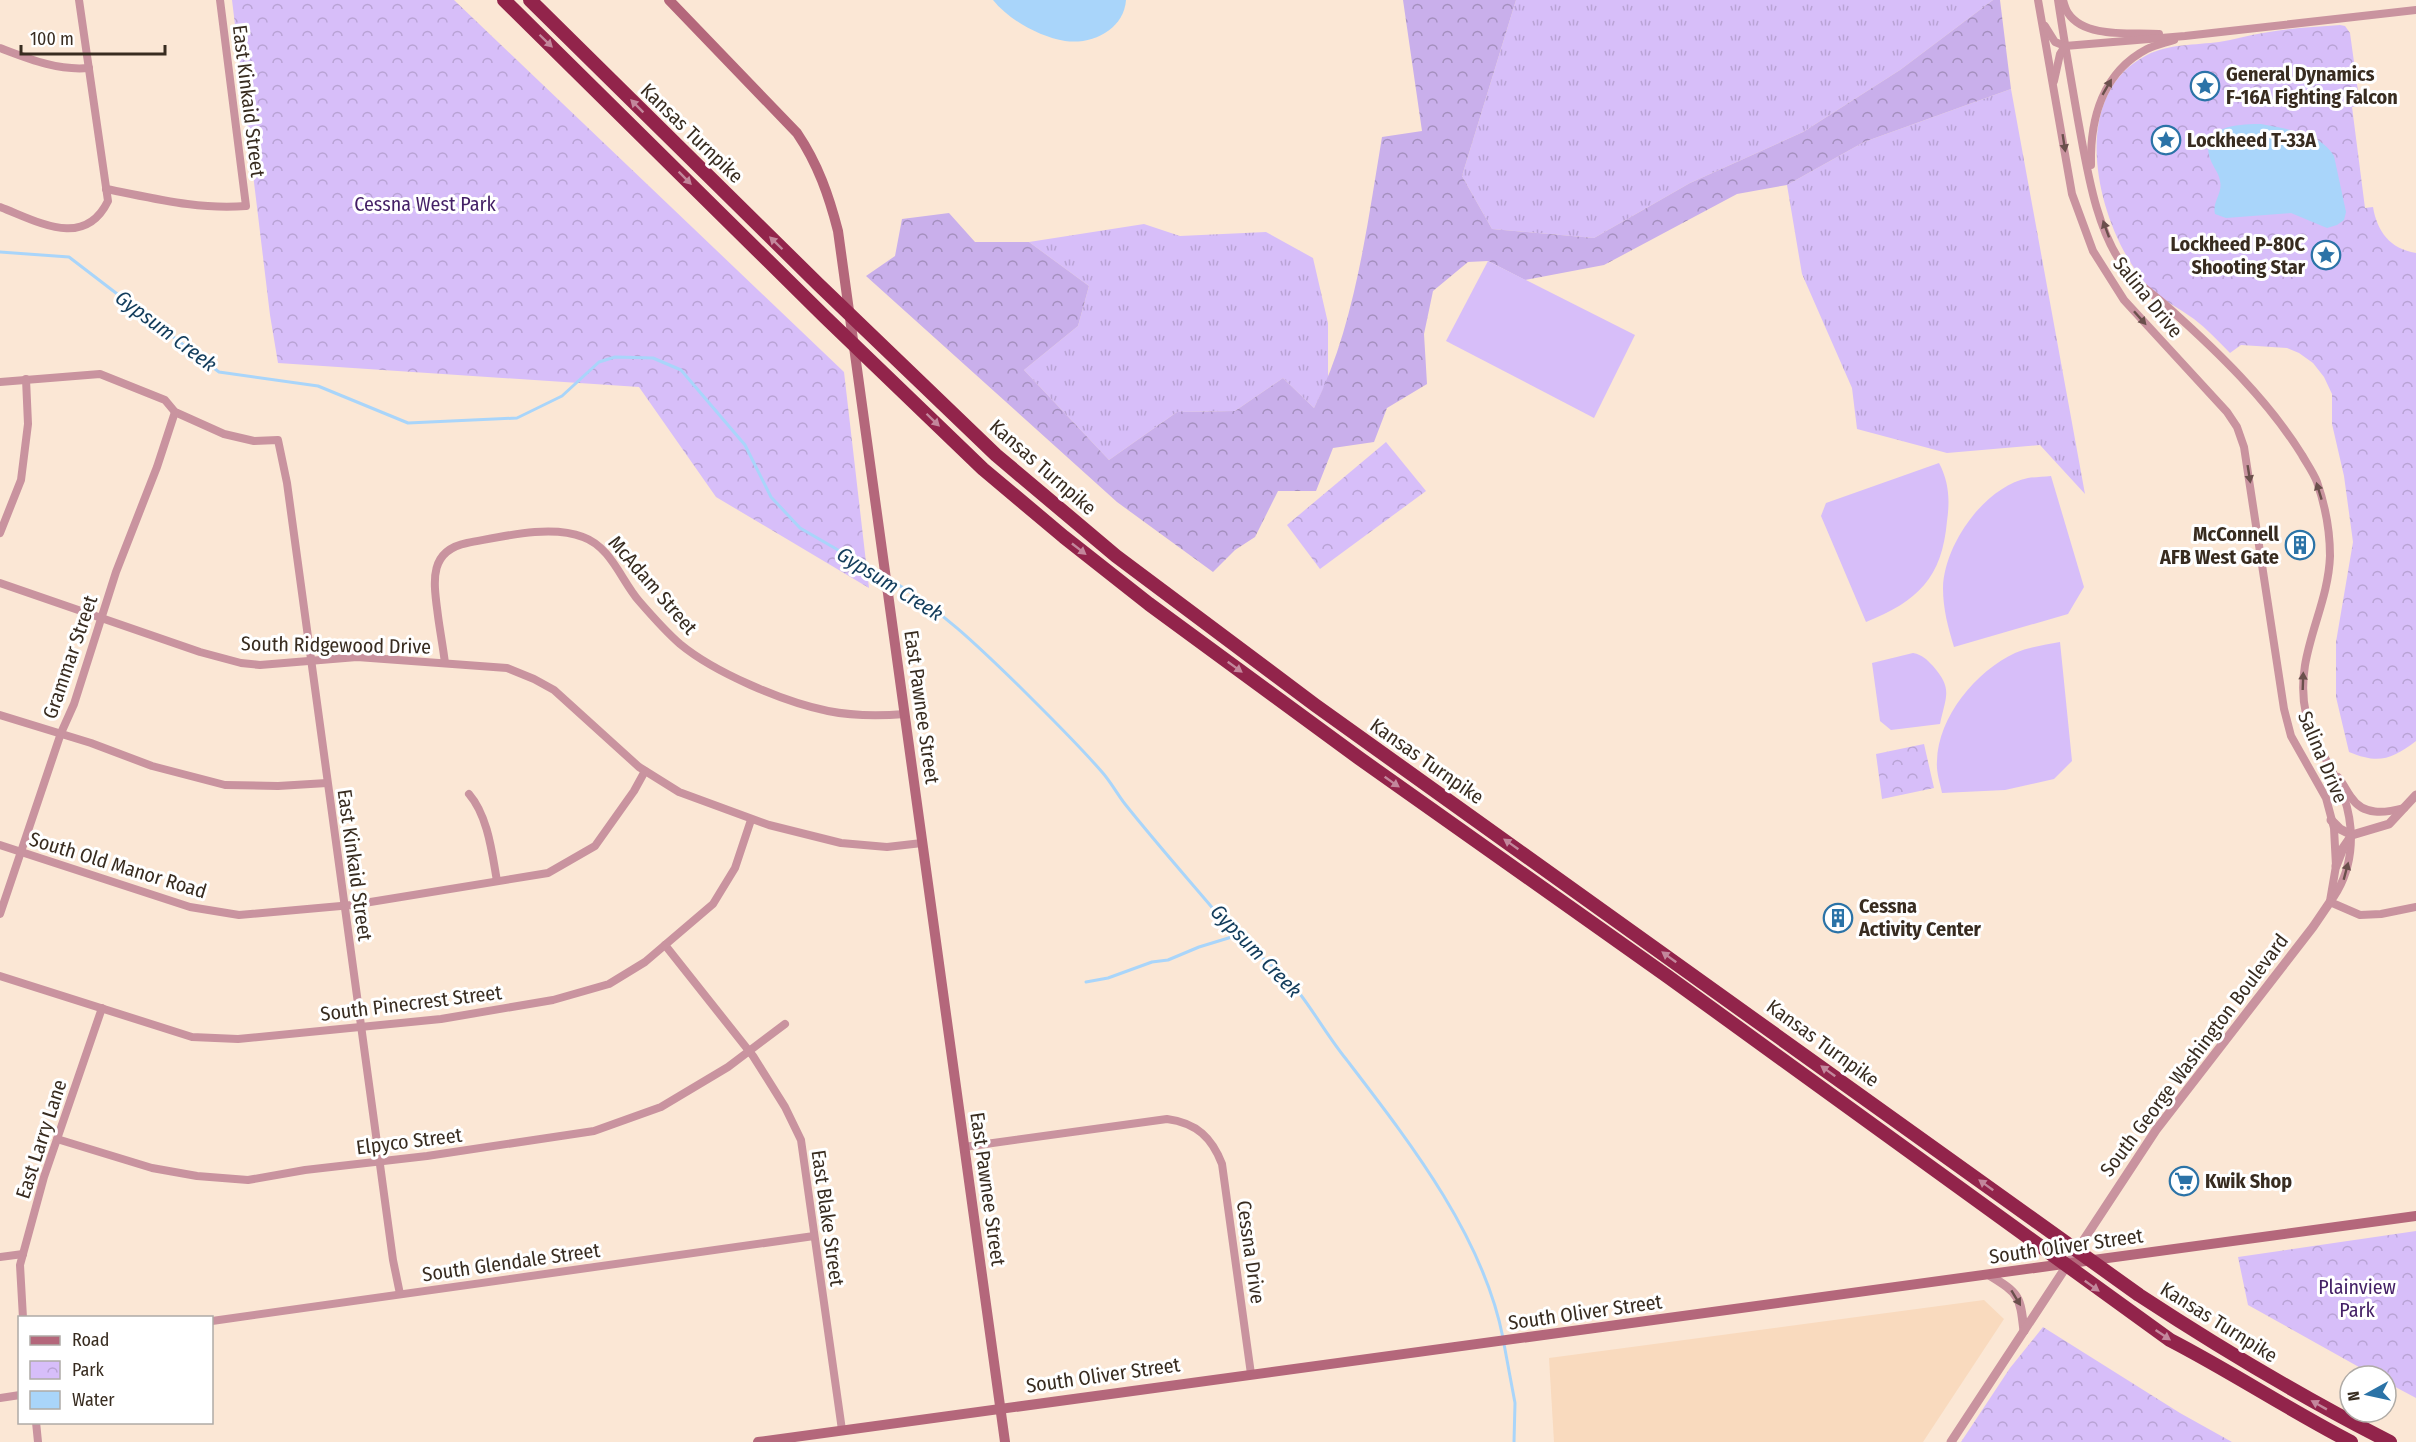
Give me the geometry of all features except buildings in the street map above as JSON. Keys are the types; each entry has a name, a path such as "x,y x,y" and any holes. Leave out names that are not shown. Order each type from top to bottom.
{"highway":[{"name":"Kansas Turnpike","path":"504,0 824,316 983,469 1149,604 1349,751 1666,976 2115,1302 2170,1340 2221,1366 2294,1411 2351,1442"},
{"name":"Kansas Turnpike","path":"530,0 818,284 996,455 1116,556 1315,705 2139,1295 2288,1388 2390,1442"}],"main road":[{"name":"East Pawnee Street","path":"669,0 797,134 808,150 824,183 838,231 1005,1442"},
{"name":"South Oliver Street","path":"758,1442 999,1407 2416,1216"}],"street":[{"path":"0,207 53,227 69,229 87,226 96,220 108,201 79,0"},
{"name":"East Kinkaid Street","path":"106,189 180,204 219,208 246,206 220,0"},
{"name":"Salina Drive","path":"2038,0 2072,194 2092,251 2124,300 2228,412 2237,426 2249,471 2284,709 2291,736 2326,798 2331,820 2336,866 2330,902"},
{"name":"Salina Drive","path":"2058,0 2092,184 2111,245 2127,271 2171,309 2277,418 2316,478 2326,513 2330,556 2302,678 2303,700 2310,729 2344,796 2352,835 2348,871 2341,888 2330,902"},
{"path":"2063,0 2068,14 2082,26 2097,30 2185,36"},
{"path":"2040,16 2055,42 2065,46 2185,36 2416,10"},
{"path":"2092,184 2093,126 2105,88 2134,57 2149,48 2185,36"},
{"name":"Salina Drive","path":"2053,85 2060,54 2065,46"},
{"path":"0,48 71,70 89,68"},
{"path":"0,382 100,374 165,400 175,412"},
{"path":"0,533 21,480 28,424 27,379"},
{"name":"East Kinkaid Street","path":"175,412 224,434 255,441 278,440 287,483 343,906 362,1027 393,1260 400,1294"},
{"name":"Grammar Street","path":"0,914 61,734 74,704 116,572 157,467 175,412"},
{"name":"McAdam Street","path":"445,663 434,586 435,570 441,557 454,546 467,543 551,531 570,533 586,537 602,548 634,595 660,624 680,644 704,661 747,682 828,711 874,716 905,714"},
{"name":"South Ridgewood Drive","path":"0,583 200,652 241,663 260,665 357,657 507,668 554,690 645,771 679,792 752,820 841,843 887,847 922,843"},
{"path":"0,715 152,766 225,785 278,786 327,783"},
{"path":"2328,765 2360,807 2370,812 2385,813 2406,808"},
{"name":"South Old Manor Road","path":"0,845 190,907 238,915 343,906 548,873 595,846 634,791 645,771"},
{"path":"470,794 478,804 493,857 497,881"},
{"path":"2336,866 2343,848 2352,835 2389,824 2416,795"},
{"name":"South Pinecrest Street","path":"0,976 192,1037 238,1039 441,1019 553,1000 609,984 645,962 713,904 735,868 752,820"},
{"path":"2331,820 2340,829 2352,835"},
{"path":"2330,902 2360,915 2381,914 2416,907"},
{"name":"South George Washington Boulevard","path":"1951,1442 2162,1122 2330,902"},
{"name":"East Blake Street","path":"665,945 748,1050 785,1107 801,1140 842,1430"},
{"name":"East Larry Lane","path":"22,1316 20,1265 44,1177 102,1008"},
{"name":"Elpyco Street","path":"57,1138 152,1168 197,1176 249,1180 305,1170 594,1131 661,1107 728,1067 785,1024"},
{"name":"Cessna Drive","path":"964,1147 1167,1119 1181,1121 1197,1129 1215,1146 1222,1164 1251,1374"},
{"name":"South Glendale Street","path":"213,1321 814,1236"},
{"path":"0,1257 23,1254"},
{"path":"1989,1275 2015,1293 2021,1306 2024,1331"},
{"path":"0,1398 18,1395"},
{"path":"36,1424 38,1442"}],"shaded area":[{"path":"1984,1300 2004,1319 1923,1442 1554,1442 1549,1358"}],"green space":[{"name":"Cessna West Park","path":"232,0 454,0 844,372 869,588 716,497 639,387 278,363 270,315"},
{"path":"1403,0 1516,0 1462,176 1492,229 1594,238 1690,183 1803,132 1900,70 1993,0 2000,0 2011,89 1864,142 1787,185 1737,194 1604,265 1525,280 1488,261 1468,262 1433,291 1424,334 1427,384 1387,408 1374,442 1333,448 1316,491 1278,491 1255,537 1235,550 1213,572 1117,502 866,276 895,256 902,219 949,213 975,242 1029,242 1089,286 1078,326 1024,370 1109,460 1177,412 1235,411 1283,378 1314,408 1340,344 1350,310 1365,240 1382,137 1422,131"},
{"path":"1516,0 1993,0 1900,70 1803,132 1690,183 1594,238 1492,229 1462,176"},
{"path":"2345,26 2350,33 2360,106 2352,107 2365,208 2373,207 2378,224 2386,238 2399,248 2416,253 2416,741 2391,756 2376,759 2349,752 2336,697 2336,642 2353,542 2344,476 2332,424 2332,394 2324,377 2313,363 2299,353 2287,348 2241,345 2230,353 2199,323 2151,289 2129,260 2114,230 2103,198 2097,164 2098,131 2105,101 2121,75 2147,55 2173,47 2219,42 2272,31"},
{"path":"2011,89 2085,494 2040,445 1947,453 1857,429 1852,388 1802,274 1787,185 1864,142"},
{"path":"1144,224 1180,236 1266,232 1313,258 1328,323 1328,379 1314,408 1283,378 1235,411 1177,412 1109,460 1024,370 1078,326 1089,286 1029,242"},
{"path":"1488,261 1635,335 1594,418 1446,341"},
{"path":"1386,442 1426,491 1320,569 1287,525"},
{"path":"1939,463 1948,491 1944,541 1940,558 1924,585 1913,596 1866,622 1821,516 1826,503"},
{"path":"2051,476 2084,587 2068,614 1954,647 1946,618 1943,588 1945,571 1959,537 1969,520 1996,493 2028,478"},
{"path":"2060,642 2072,761 2054,779 2005,790 1942,793 1937,769 1939,744 1944,728 1962,697 1973,683 2000,661 2026,649"},
{"path":"1913,653 1926,659 1933,666 1946,687 1946,699 1940,724 1891,730 1880,721 1872,663"},
{"path":"1924,744 1934,788 1882,799 1876,754"},
{"name":"Plainview Park","path":"2416,1231 2416,1398 2398,1388 2398,1364 2354,1364 2248,1305 2238,1257"},
{"path":"2043,1327 2180,1413 2232,1442 1961,1442 2010,1368"}],"water":[{"path":"993,0 1126,0 1120,19 1113,27 1096,37 1076,42 1055,39 1035,32 1016,21"},
{"path":"2261,124 2302,133 2328,148 2334,156 2346,212 2344,220 2327,228 2291,213 2226,218 2215,214 2215,205 2221,185 2209,155 2208,145 2211,138 2225,128"}],"waterway":[{"name":"Gypsum Creek","path":"0,252 69,257 219,372 318,386 408,423 517,418 562,396 599,362 615,357 653,358 681,370 745,445 771,497 800,528 883,576"},
{"name":"Gypsum Creek","path":"889,579 925,602 957,628 1051,718 1102,772 1137,819 1230,928 1300,994 1394,1122 1440,1190 1479,1262 1493,1300 1503,1338"},
{"path":"1086,982 1108,978 1152,962 1168,960 1235,936"},
{"name":"Gypsum Creek","path":"1504,1344 1515,1403 1514,1442"}],"place":[{"name":"General Dynamics F-16A Fighting Falcon","path":"2205,86"},
{"name":"Lockheed T-33A","path":"2166,140"},
{"name":"Lockheed P-80C Shooting Star","path":"2326,255"},
{"name":"McConnell AFB West Gate","path":"2300,545"},
{"name":"Cessna Activity Center","path":"1838,918"},
{"name":"Kwik Shop","path":"2184,1181"}]}
